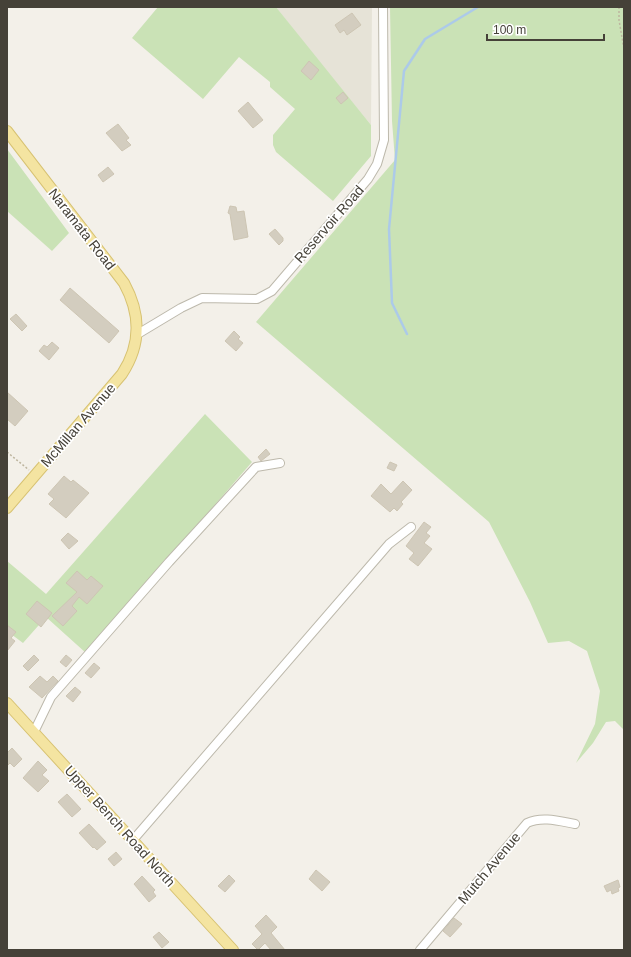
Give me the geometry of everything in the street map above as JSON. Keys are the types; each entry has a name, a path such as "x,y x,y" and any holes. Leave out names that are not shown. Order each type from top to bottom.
{"main road":[{"name":"Naramata Road","path":"7,131 124,283 130,294 136,314 136,335"},
{"name":"McMillan Avenue","path":"7,508 122,374 130,361 136,335"},
{"name":"Upper Bench Road North","path":"7,703 233,950"}],"street":[{"name":"Reservoir Road","path":"136,335 202,298 257,299 272,291 368,179 378,164 384,140 383,7"},
{"path":"34,732 51,697 256,467 280,463"},
{"path":"133,840 389,544 411,527"},
{"name":"Mutch Avenue","path":"420,950 527,823 535,819 575,824"}],"path":[{"path":"619,7 619,20 624,48"},
{"path":"7,452 35,475"}],"shaded area":[{"path":"276,7 372,7 371,125 304,43"}],"green space":[{"path":"158,7 276,7 371,125 371,156 333,201 276,152 273,145 273,135 295,109 270,87 270,82 239,57 203,99 132,38"},
{"path":"390,7 624,7 624,730 615,721 606,722 593,743 576,763 595,724 600,691 587,651 569,641 548,643 530,602 489,522 256,322 395,160 392,121"},
{"path":"7,149 69,233 52,251 7,211"},
{"path":"205,414 252,462 90,649 86,653 46,617 23,643 7,631 7,561 46,594"}],"building":[{"path":"352,13 361,25 347,35 344,30 340,33 335,25"},
{"path":"309,61 319,70 311,80 301,71"},
{"path":"343,92 348,98 341,104 336,98"},
{"path":"248,102 263,120 253,128 238,111"},
{"path":"118,124 129,138 126,140 131,145 122,151 106,133"},
{"path":"108,167 114,174 103,182 98,175"},
{"path":"230,206 236,207 237,212 244,211 248,237 234,240 230,214 228,213"},
{"path":"275,229 283,238 283,241 279,245 269,234"},
{"path":"70,288 119,331 109,343 60,300"},
{"path":"16,314 27,326 22,331 10,319"},
{"path":"234,331 240,337 238,339 243,343 236,351 225,341"},
{"path":"52,342 59,348 49,360 39,351 44,345 47,347"},
{"path":"7,392 28,411 15,426 7,419"},
{"path":"266,449 270,454 261,461 258,457"},
{"path":"390,462 397,465 394,471 387,468"},
{"path":"64,476 71,482 73,480 89,493 66,518 49,504 54,499 48,494"},
{"path":"403,481 412,490 401,502 403,504 397,511 394,508 390,512 371,496 381,484 391,494"},
{"path":"424,522 431,527 426,533 430,536 424,543 432,549 418,566 409,559 414,553 406,546"},
{"path":"68,533 78,541 69,549 61,540"},
{"path":"77,571 87,580 91,576 103,586 87,604 79,597 72,606 77,611 63,626 52,616 77,592 66,583"},
{"path":"37,601 52,613 41,627 26,614"},
{"path":"7,625 16,632 11,638 15,641 7,651"},
{"path":"34,655 39,660 28,671 23,666"},
{"path":"66,655 72,660 66,667 60,662"},
{"path":"94,663 100,668 91,678 85,673"},
{"path":"40,676 47,682 53,676 58,681 42,698 29,687"},
{"path":"75,687 81,692 73,702 66,696"},
{"path":"12,748 22,759 14,767 10,763 7,766 7,753"},
{"path":"38,761 47,770 42,775 49,781 38,792 23,778"},
{"path":"67,794 81,809 72,817 58,802"},
{"path":"89,824 106,842 97,850 94,847 93,848 79,833"},
{"path":"116,852 122,859 114,866 108,859"},
{"path":"316,870 330,882 322,891 309,879"},
{"path":"229,875 235,881 225,892 218,886"},
{"path":"142,876 155,890 153,892 156,896 149,902 134,884"},
{"path":"618,880 620,887 618,888 619,891 612,894 611,890 607,892 604,886"},
{"path":"266,915 277,927 271,933 285,950 271,950 265,943 258,950 252,944 262,934 255,926"},
{"path":"454,918 462,924 450,937 443,931"},
{"path":"159,932 169,942 162,948 153,937"}],"waterway":[{"path":"407,334 392,303 389,229 404,71 425,39 478,7"}]}
